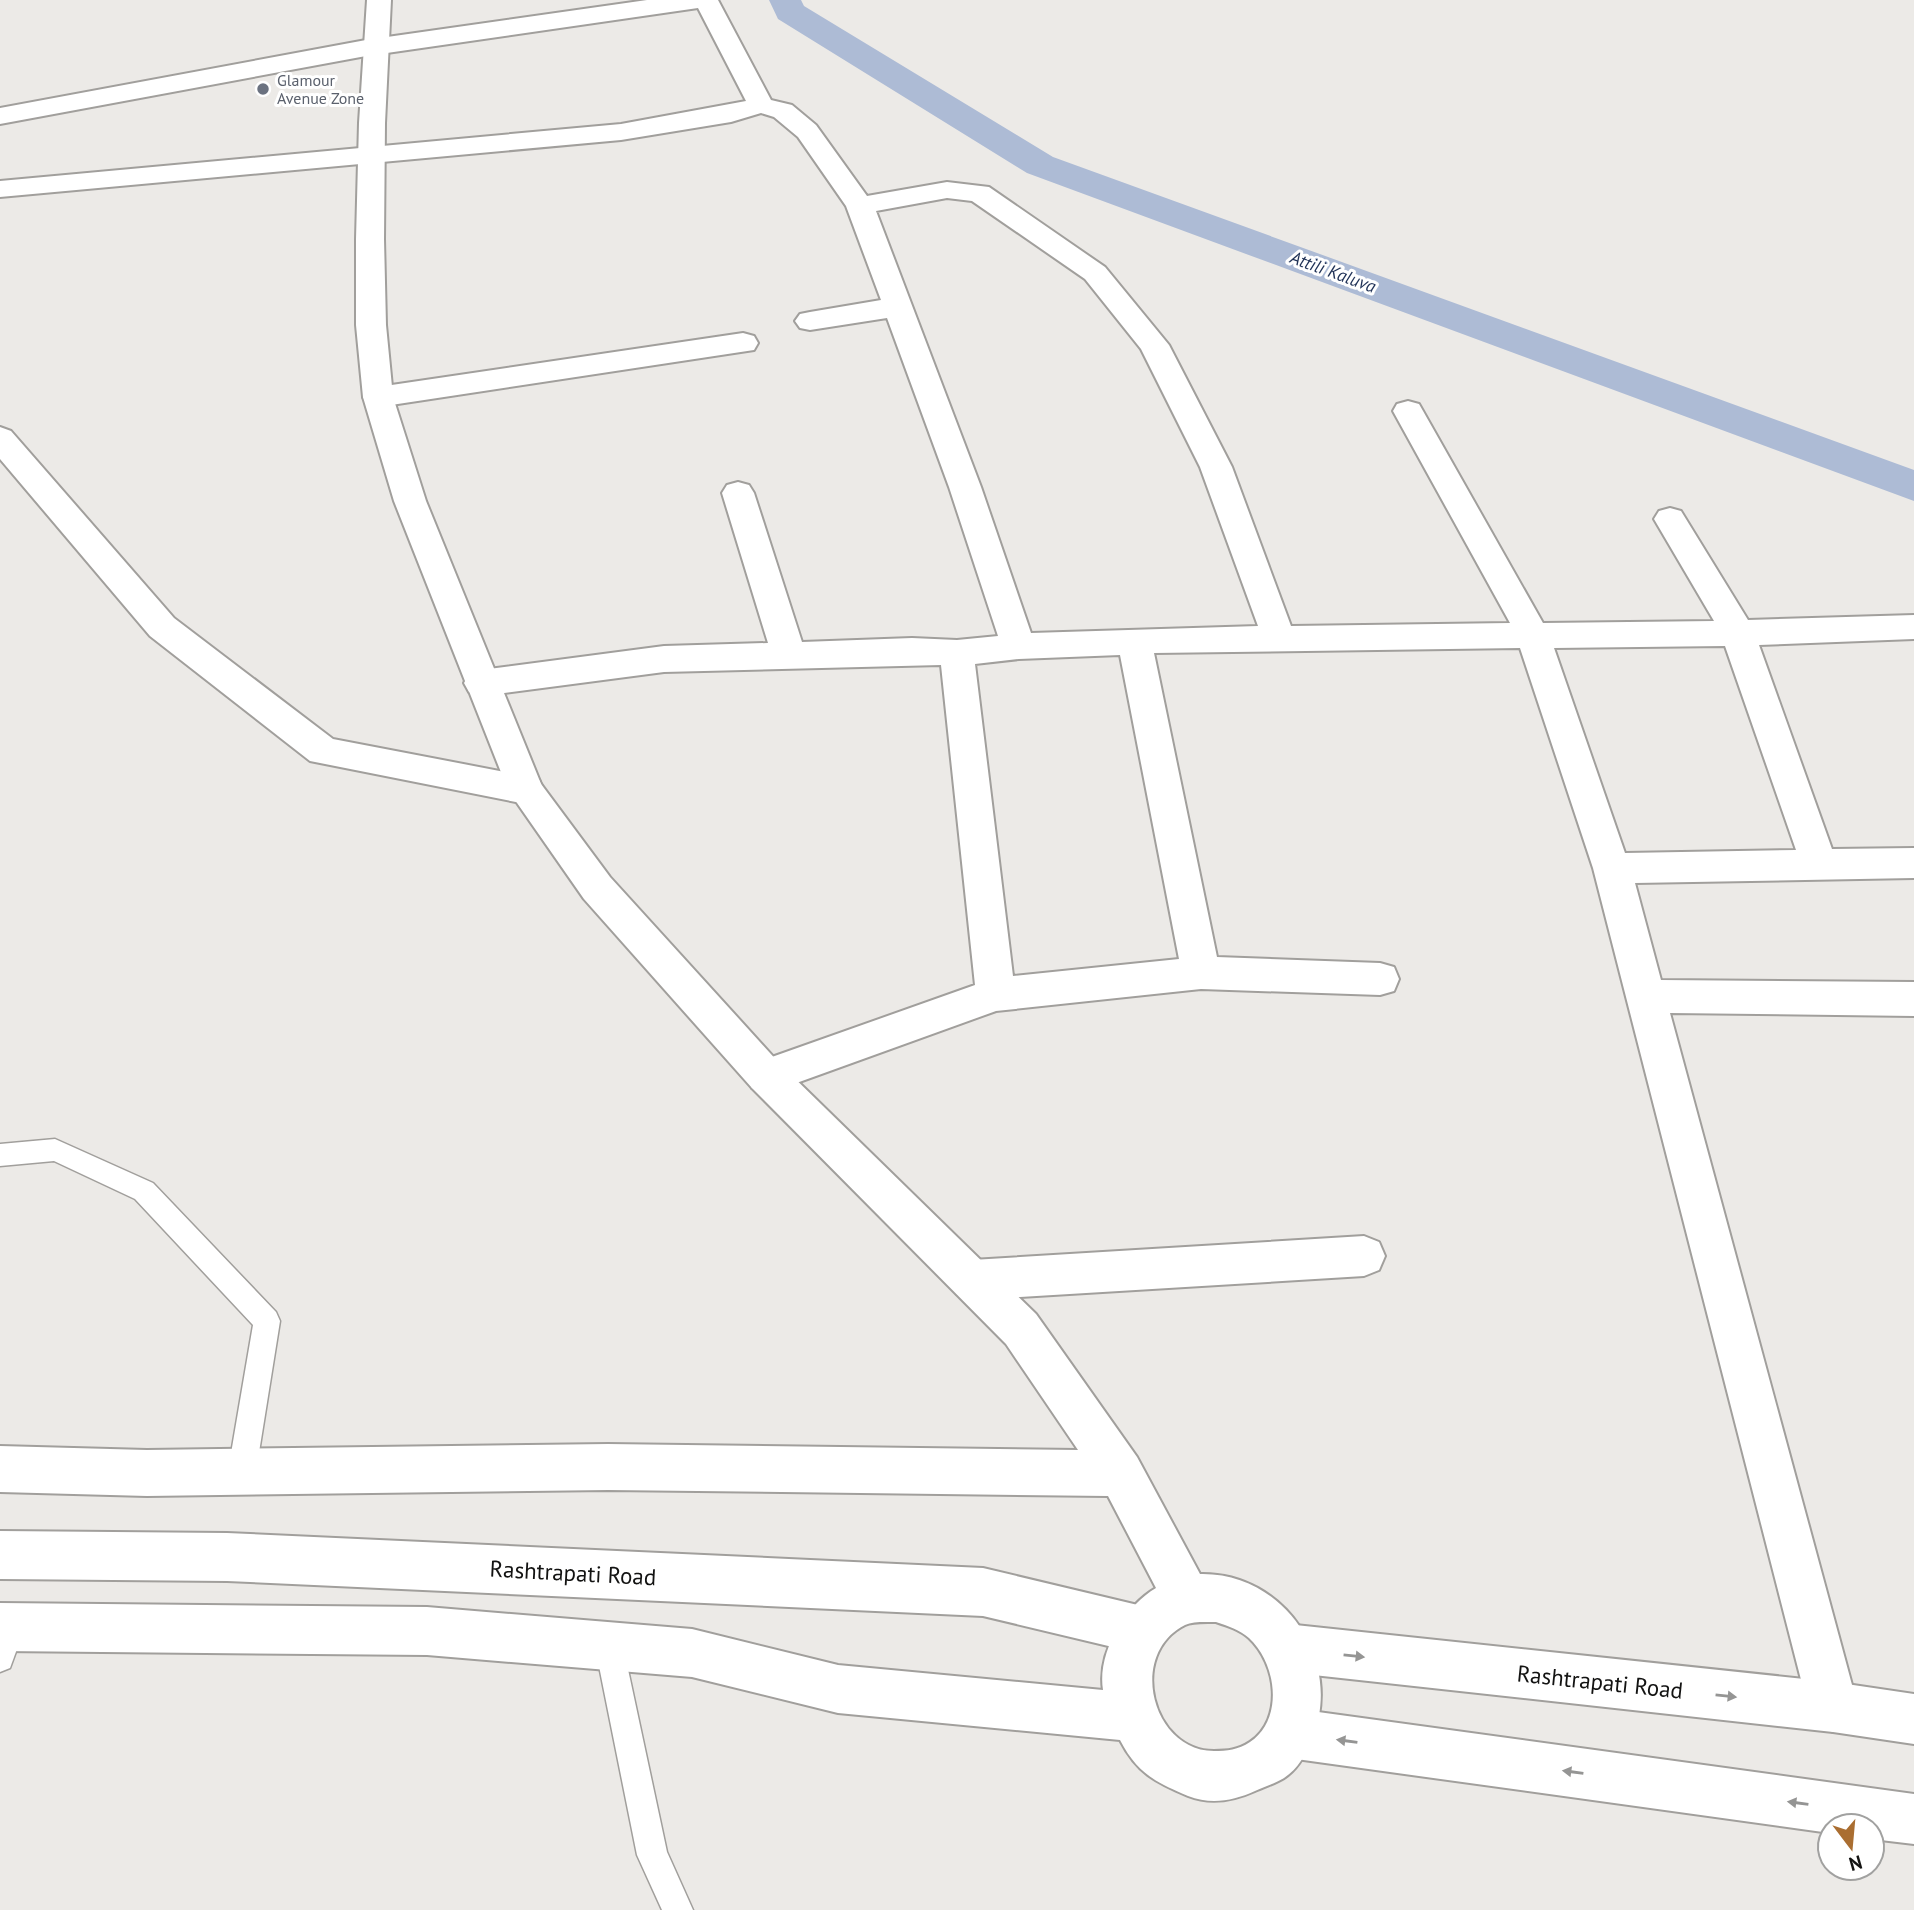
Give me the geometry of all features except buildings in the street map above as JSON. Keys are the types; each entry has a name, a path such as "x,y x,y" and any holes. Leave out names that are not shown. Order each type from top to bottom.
{"street":[{"path":"379,0 371,154 371,325 378,397 410,501 526,790 597,888 766,1076 1021,1329 1121,1473 1188,1600"},
{"path":"0,116 376,48 699,0"},
{"path":"706,0 761,105"},
{"path":"0,189 621,132 731,114 761,105 783,111 807,131 860,206 965,487 1019,646"},
{"path":"860,206 947,190 979,193 1096,273 1154,345 1216,467 1279,638"},
{"path":"810,321 897,307"},
{"path":"378,397 743,343"},
{"path":"1408,411 1533,635 1612,868 1833,1707"},
{"path":"0,438 162,626 323,751 526,790"},
{"path":"738,494 789,655"},
{"path":"1670,519 1738,632 1819,864"},
{"path":"481,683 664,659 912,651 957,653 1019,646 1134,641 1914,627"},
{"path":"1134,641 1201,973"},
{"path":"957,653 996,994"},
{"path":"1612,868 1914,863"},
{"path":"766,1076 996,994 1201,973 1380,979"},
{"path":"1645,996 1914,999"},
{"path":"972,1280 1364,1256"},
{"path":"0,1469 147,1473 608,1467 1121,1473"},
{"name":"Rashtrapati Road","path":"0,1555 227,1557 983,1592 1142,1630"},
{"path":"1216,1598 1244,1606 1268,1623 1286,1648 1296,1676 1297,1706 1289,1733 1274,1756 1251,1772 1224,1779 1195,1776 1169,1763 1147,1744 1133,1717 1126,1686 1130,1656 1142,1630 1162,1611 1188,1600 1216,1598"},
{"path":"4,1637 427,1631 692,1653 838,1689 1133,1717"},
{"name":"Rashtrapati Road","path":"1286,1648 1833,1707 1914,1719"},
{"path":"1289,1733 1914,1819"}],"lane":[{"path":"0,1155 55,1150 144,1191 267,1321 242,1471"},
{"path":"610,1646 652,1855 678,1910"}],"waterway":[{"name":"Attili Kaluva","path":"785,0 790,12 1040,165 1914,486"}],"place":[{"name":"Glamour Avenue Zone","path":"263,89"}]}
